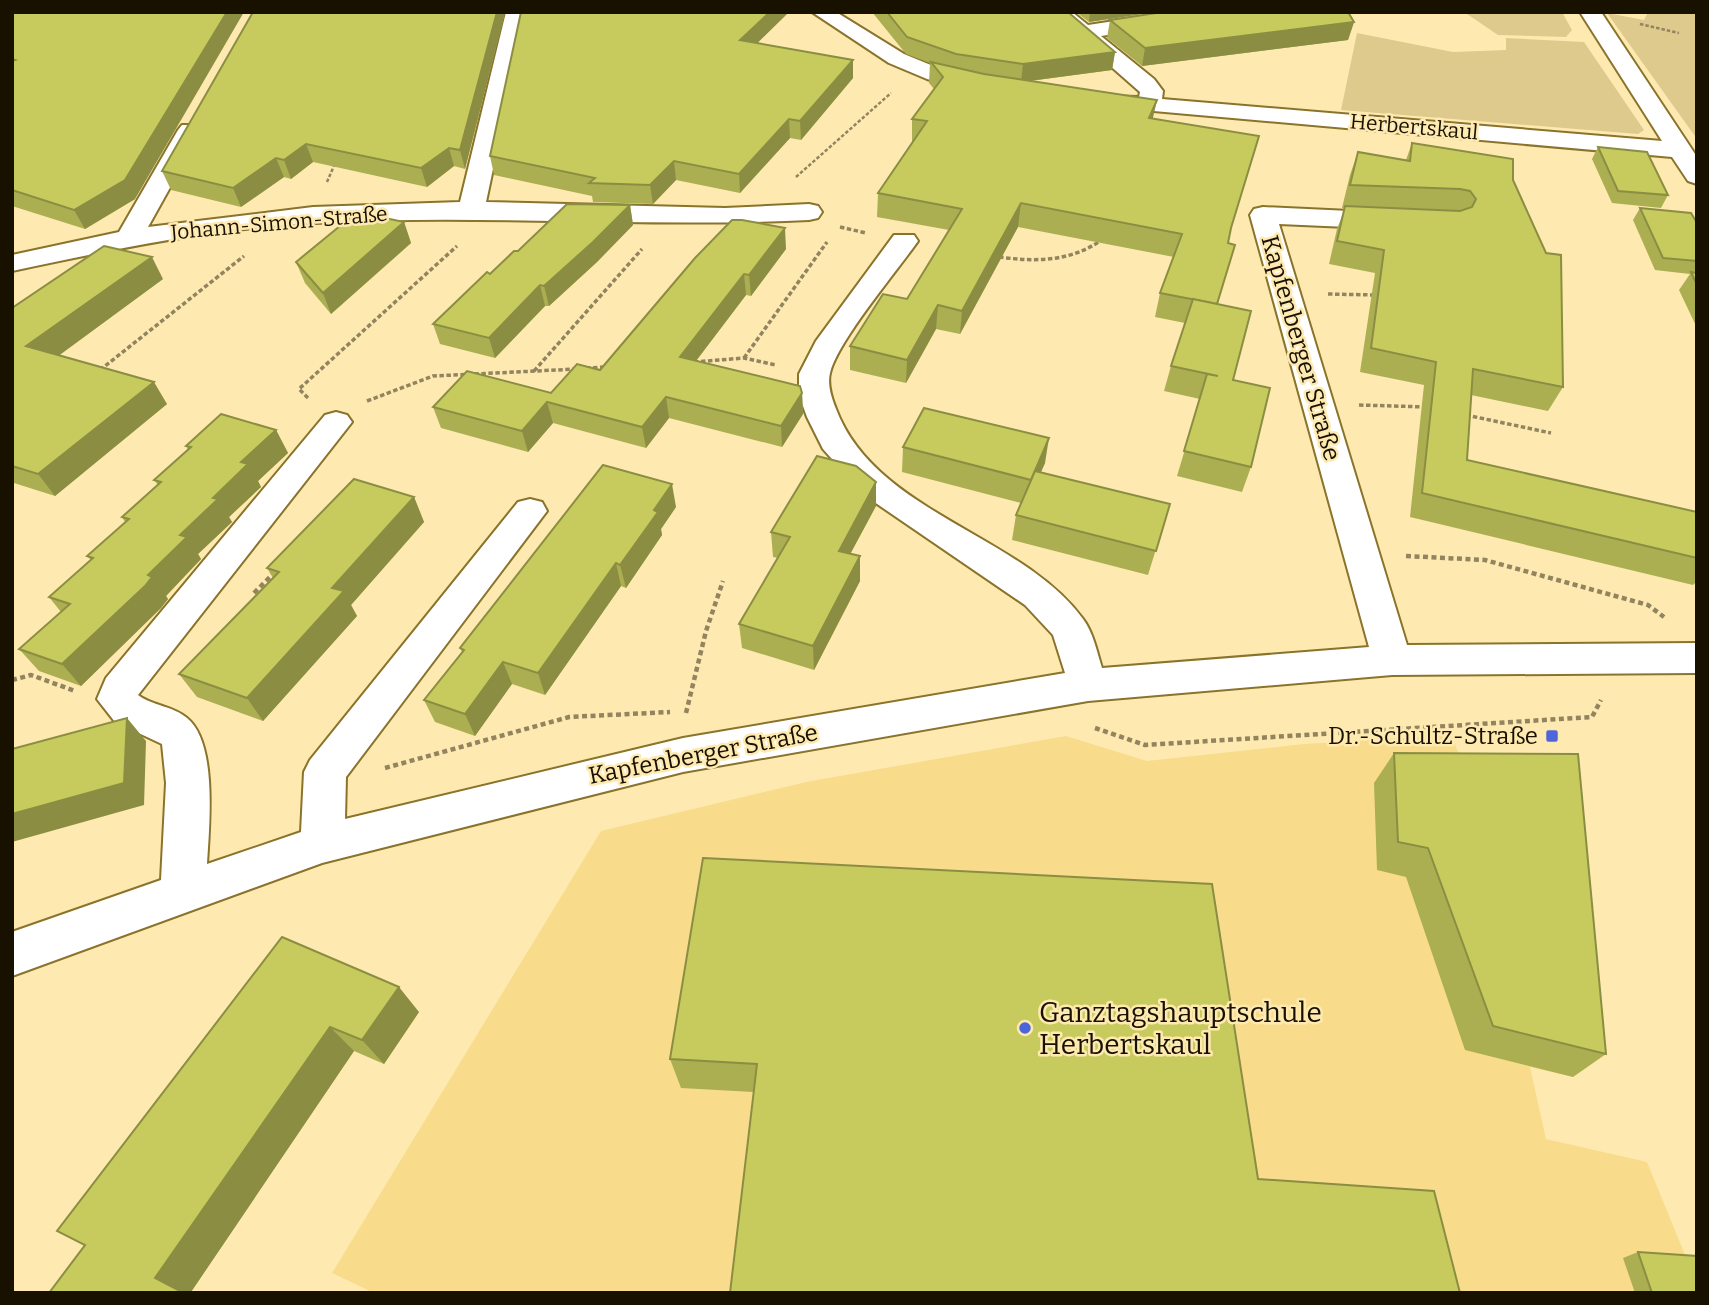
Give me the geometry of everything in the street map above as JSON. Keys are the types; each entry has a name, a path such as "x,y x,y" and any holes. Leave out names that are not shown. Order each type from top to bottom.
{"street":[{"path":"484,210 516,12"},
{"path":"822,12 878,51 920,71 1001,90"},
{"path":"1059,12 1146,84 1152,91 1150,103"},
{"path":"1084,32 1218,12"},
{"path":"1590,12 1677,150 1697,176"},
{"name":"Herbertskaul","path":"1079,99 1677,150"},
{"name":"Johann-Simon-Straße","path":"129,238 203,107"},
{"name":"Johann-Simon-Straße","path":"12,263 129,238 313,215 484,210 767,216 809,212"},
{"name":"Kapfenberger Straße","path":"1392,660 1283,292 1264,215 1423,222"},
{"path":"904,241 827,347 814,374 815,395 823,417 835,441 876,487 1038,595 1070,629 1086,704"},
{"path":"183,891 187,757 183,744 177,733 163,723 123,709 117,698 128,679 336,422"},
{"path":"322,844 325,772 530,511"},
{"name":"Kapfenberger Straße","path":"12,954 183,891 322,844 568,781 683,755 1086,704 1392,660 1697,658"}],"path":[{"path":"767,216 798,175 893,92"},
{"path":"313,215 340,152"},
{"path":"484,210 299,389 336,422 352,409 391,389 433,376 611,367"},
{"path":"809,212 838,227 904,241"},
{"path":"534,371 673,214"},
{"path":"100,370 263,242 267,219"},
{"path":"744,358 838,227"},
{"path":"996,257 1034,260 1080,254 1094,247 1110,230"},
{"path":"1283,292 1380,296"},
{"path":"689,362 744,358 814,374"},
{"path":"1317,404 1430,407"},
{"path":"1457,413 1551,433"},
{"path":"1360,553 1485,560 1648,605 1668,621"},
{"path":"683,755 686,711 706,631 723,581"},
{"path":"12,680 31,675 103,700 117,698"},
{"path":"1086,704 1145,745 1592,717 1603,695"}],"shaded area":[{"path":"1464,12 1562,12 1572,30 1566,37 1498,35"},
{"path":"1648,12 1697,12 1697,139 1607,13 1644,20"},
{"path":"1357,33 1453,52 1506,50 1506,38 1584,42 1644,130 1638,134 1341,110"},
{"name":"Ganztagshauptschule Herbertskaul","path":"1451,735 1471,784 1558,866 1573,1077 1530,1067 1546,1139 1647,1162 1688,1262 1697,1293 374,1293 332,1273 601,831 806,782 1066,736 1147,761 1304,744"}],"building":[{"path":"12,12 227,12 125,180 74,210 12,190 12,61 15,60 12,59"},
{"path":"253,12 497,12 460,150 449,148 421,168 306,144 284,160 276,158 233,188 162,171"},
{"path":"521,12 770,12 740,40 853,60 800,121 789,119 739,174 674,161 650,185 589,183 595,178 490,156"},
{"path":"887,12 1068,12 1115,52 1023,64 956,54 907,37"},
{"path":"1163,12 1348,12 1354,22 1145,48 1110,20"},
{"path":"931,62 984,74 1157,100 1149,118 1259,136 1231,228 1228,243 1235,245 1217,304 1160,293 1182,234 1021,203 962,311 938,305 907,360 850,346 883,294 907,299 962,209 878,193 927,121 912,119 943,77"},
{"path":"1412,143 1513,159 1513,180 1546,253 1561,255 1563,387 1473,369 1467,460 1697,512 1697,558 1422,493 1436,362 1371,348 1384,250 1337,241 1345,206 1460,211 1472,207 1476,199 1470,191 1460,189 1350,185 1358,152 1410,161"},
{"path":"1598,147 1647,152 1668,195 1618,191"},
{"path":"567,204 630,205 544,286 540,285 489,338 433,324 487,272 490,274 514,251 518,251"},
{"path":"1640,208 1691,213 1697,223 1697,261 1663,258"},
{"path":"357,212 404,222 323,293 296,262"},
{"path":"732,220 785,228 749,275 744,274 680,357 800,386 802,393 781,426 666,397 642,427 547,402 522,431 433,407 467,371 551,393 577,364 600,370 695,258"},
{"path":"104,246 152,257 26,346 154,382 38,474 12,466 12,308"},
{"path":"1691,272 1697,273 1697,285"},
{"path":"1193,299 1251,311 1233,380 1270,388 1251,467 1184,451 1207,374 1218,376 1171,366"},
{"path":"924,408 1049,438 1031,480 903,447"},
{"path":"221,414 276,430 241,462 248,464 213,498 218,499 180,535 187,537 148,575 152,577 145,586 62,664 19,649 70,604 49,597 93,558 87,556 129,519 122,517 161,482 154,480 191,447 186,446"},
{"path":"817,456 856,466 876,482 839,551 860,556 813,646 739,624 790,537 771,532"},
{"path":"603,465 672,484 654,510 658,512 620,565 616,563 538,673 503,662 465,714 424,700 464,650 460,648"},
{"path":"1035,471 1170,504 1156,551 1016,515"},
{"path":"354,479 414,497 332,588 344,591 247,698 179,674 279,572 267,568"},
{"path":"127,718 124,783 12,814 12,749"},
{"path":"1394,753 1578,754 1606,1054 1493,1026 1428,848 1398,842"},
{"path":"703,858 1212,884 1258,1179 1434,1191 1460,1293 730,1293 757,1064 670,1059"},
{"path":"282,937 399,987 362,1040 330,1027 155,1278 184,1293 49,1293 85,1245 57,1231"},
{"path":"1638,1252 1697,1256 1697,1293 1652,1293"}],"place":[{"name":"Dr.-Schultz-Straße","path":"1552,736"},
{"name":"Ganztagshauptschule Herbertskaul","path":"1025,1028"}]}
